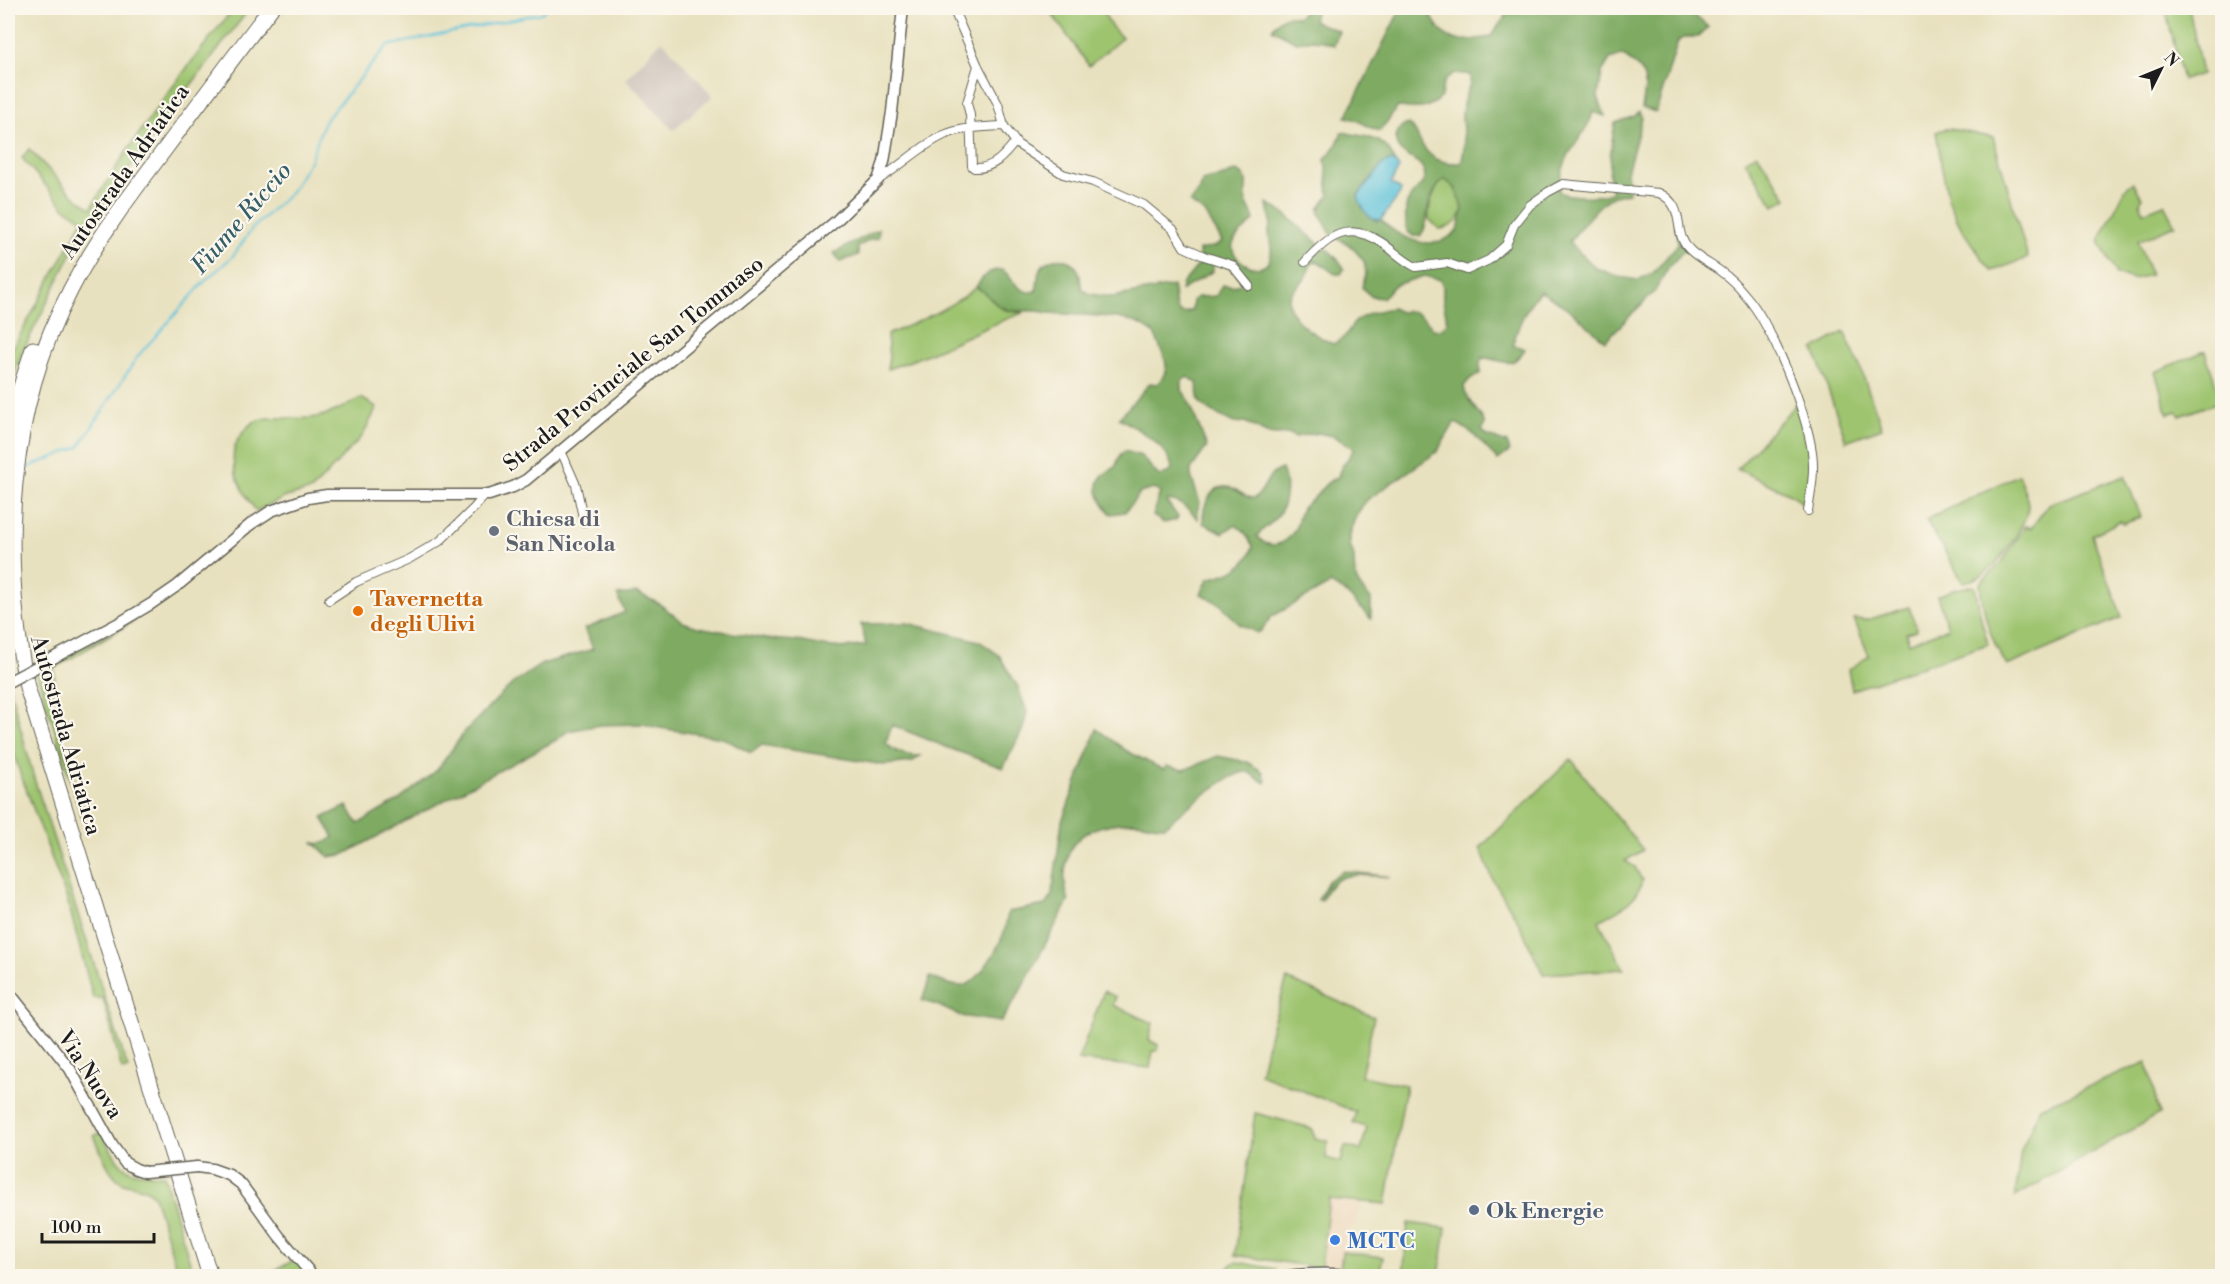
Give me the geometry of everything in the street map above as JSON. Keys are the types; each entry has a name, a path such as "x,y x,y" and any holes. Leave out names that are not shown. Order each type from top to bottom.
{"highway":[{"name":"Autostrada Adriatica","path":"8,441 16,402 36,356 96,236 258,8"},
{"name":"Autostrada Adriatica","path":"108,217 271,8"},
{"name":"Autostrada Adriatica","path":"36,356 16,455 10,503 8,552 18,649 33,711 210,1276"},
{"name":"Autostrada Adriatica","path":"8,651 27,727 199,1276"}],"street":[{"path":"878,180 884,162 892,112 903,8"},
{"path":"953,8 978,66 998,104 1004,126 1015,141 1063,174 1093,182 1144,205 1173,229 1184,247 1232,265 1249,286"},
{"path":"978,66 968,95 972,166 974,168 991,166 1015,141"},
{"path":"878,180 944,135 971,128 1004,126"},
{"name":"Strada Provinciale San Tommaso","path":"8,682 151,604 177,586 251,524 271,511 308,498 327,495 485,495 513,487 526,480 836,221 878,180"},
{"path":"1305,262 1321,244 1346,232 1360,233 1379,241 1416,267 1447,263 1467,270 1489,260 1506,245 1514,225 1530,205 1563,184 1659,193 1670,198 1677,209 1683,241 1688,249 1723,273 1748,299 1763,322 1793,387 1812,452 1813,477 1808,511"},
{"path":"561,451 576,485 584,522"},
{"path":"329,600 356,582 409,559 440,542 485,495"},
{"name":"Via Nuova","path":"8,991 70,1069 112,1145 125,1162 145,1172 197,1167 222,1172 241,1184 279,1236 314,1276"},
{"path":"1289,1276 1332,1273 1366,1276"}],"shaded area":[{"path":"662,40 713,96 673,130 626,79"},
{"path":"1329,1199 1361,1202 1354,1227 1350,1227 1348,1252 1342,1252 1340,1270 1321,1268"}],"green space":[{"path":"234,8 250,8 178,102 78,240 23,351 10,386 8,384 8,357 83,220 64,207 22,158 29,149 73,195 91,208 159,105"},
{"path":"1061,8 1101,8 1111,26 1122,38 1089,66 1052,14"},
{"path":"1308,8 1316,8 1313,21 1339,31 1334,45 1312,40 1296,42 1272,29 1283,17 1298,17"},
{"path":"1401,8 1426,8 1441,31 1447,36 1467,40 1490,37 1508,13 1506,8 1686,8 1708,27 1698,37 1685,37 1678,41 1656,112 1642,108 1645,83 1637,66 1622,55 1610,59 1602,72 1598,97 1605,116 1593,112 1567,159 1559,192 1586,196 1612,192 1610,168 1615,123 1635,116 1639,112 1642,118 1627,172 1629,193 1619,194 1602,204 1569,242 1596,268 1620,277 1638,280 1653,273 1678,244 1675,222 1685,249 1668,268 1655,291 1605,341 1569,309 1540,291 1527,310 1515,337 1513,345 1525,349 1520,356 1511,362 1483,358 1480,363 1481,373 1471,378 1464,386 1465,392 1485,424 1482,430 1486,435 1507,443 1510,451 1498,460 1472,433 1455,422 1437,452 1367,500 1354,520 1350,544 1357,581 1371,599 1371,619 1345,592 1330,584 1271,617 1257,633 1239,624 1220,604 1201,594 1208,579 1223,575 1242,565 1247,560 1253,546 1244,531 1235,525 1223,533 1203,523 1204,510 1209,497 1218,488 1225,487 1254,498 1262,491 1268,478 1282,469 1286,488 1282,508 1275,519 1257,536 1266,543 1277,544 1292,535 1303,507 1327,483 1338,477 1354,448 1333,436 1318,433 1296,437 1290,434 1268,434 1245,422 1234,423 1208,410 1198,397 1197,382 1187,377 1182,381 1182,390 1188,399 1207,447 1191,469 1200,503 1198,519 1188,509 1168,500 1167,502 1178,517 1176,520 1164,523 1153,516 1160,492 1153,489 1140,493 1125,512 1111,514 1101,500 1098,485 1103,475 1115,467 1125,451 1141,456 1159,476 1170,472 1172,468 1165,452 1158,445 1119,418 1150,383 1157,384 1165,373 1166,361 1156,336 1142,326 1117,318 1009,310 999,306 976,287 987,274 1003,270 1021,289 1036,291 1038,274 1042,266 1052,260 1063,259 1069,261 1078,270 1082,289 1090,294 1112,297 1173,286 1176,306 1181,313 1186,313 1192,310 1193,300 1197,297 1216,296 1222,285 1233,286 1243,283 1233,269 1213,260 1213,271 1181,291 1183,283 1199,264 1199,250 1216,246 1222,241 1205,213 1190,203 1200,190 1202,181 1236,171 1246,180 1245,197 1254,220 1233,244 1236,256 1242,262 1256,268 1268,262 1271,253 1269,233 1271,221 1267,203 1286,215 1330,252 1344,269 1341,274 1335,274 1317,261 1312,263 1304,280 1289,298 1292,313 1304,326 1333,344 1344,337 1359,319 1392,308 1400,312 1415,313 1435,330 1443,328 1447,323 1447,317 1441,280 1424,276 1395,285 1382,298 1370,295 1362,287 1366,273 1364,261 1351,246 1331,234 1319,209 1329,195 1325,159 1336,146 1342,132 1380,142 1391,153 1395,162 1384,163 1358,195 1376,221 1381,220 1395,232 1413,240 1431,243 1454,234 1458,227 1463,210 1455,188 1444,179 1437,187 1429,204 1423,232 1420,236 1413,236 1407,231 1405,213 1407,203 1422,184 1425,176 1421,166 1398,148 1396,137 1397,132 1408,124 1414,129 1426,151 1431,155 1441,161 1461,163 1464,147 1462,113 1470,84 1470,75 1458,74 1449,77 1443,85 1441,97 1426,107 1398,107 1380,131 1346,117"},
{"path":"2165,8 2189,8 2202,74 2183,80"},
{"path":"1945,129 1993,137 2028,258 1992,271 1967,236 1948,198 1936,132"},
{"path":"1757,153 1787,198 1774,206 1745,161"},
{"path":"1444,178 1455,188 1463,210 1454,224 1439,229 1429,219 1429,213 1432,197"},
{"path":"2133,183 2142,197 2140,203 2144,212 2164,204 2175,225 2138,241 2150,275 2134,279 2116,274 2099,241 2126,188"},
{"path":"879,229 878,238 869,240 858,247 858,255 840,262 834,253"},
{"path":"976,287 1003,309 1023,313 922,357 887,369 889,358 887,335 944,308"},
{"path":"1844,332 1859,364 1882,428 1846,441 1814,349"},
{"path":"2205,351 2221,401 2180,416 2177,411 2168,414 2155,372"},
{"path":"361,398 377,407 363,435 312,490 286,497 256,511 239,484 234,464 236,444 247,428 254,422 267,418 317,417 336,411"},
{"path":"1798,402 1812,460 1806,507 1794,496 1737,469"},
{"path":"2018,475 2028,502 2023,523 2005,552 1991,568 1977,578 1963,582 1926,520"},
{"path":"2125,476 2141,517 2123,524 2121,521 2092,535 2122,617 2007,666 1988,626 1980,583 2002,562 2025,526 2031,528 2049,504"},
{"path":"1970,586 1976,591 1988,644 1852,690 1848,670 1869,656 1854,619 1867,620 1909,607 1917,630 1906,633 1909,643 1948,628 1937,596"},
{"path":"637,593 658,603 683,622 698,627 767,639 845,648 866,645 861,624 907,623 979,641 999,655 1018,687 1027,712 1023,729 1003,768 892,725 886,743 901,753 920,756 912,762 884,765 762,745 751,753 723,738 644,724 600,725 568,731 558,739 343,855 329,857 314,843 324,843 334,837 322,818 347,806 358,824 399,800 437,770 466,730 512,684 542,664 593,649 585,629 625,612 617,595"},
{"path":"135,620 53,669 55,677 52,702 84,812 83,821 36,671"},
{"path":"8,681 33,775 128,1069 122,1070 103,998 93,998 68,902 19,770 8,734"},
{"path":"1097,729 1127,751 1164,770 1166,766 1184,770 1218,756 1247,762 1263,772 1265,783 1248,772 1240,774 1229,778 1205,794 1165,826 1133,822 1112,824 1092,830 1076,841 1070,850 1065,871 1065,885 1069,900 1001,1022 960,1016 922,1001 930,977 958,986 968,984 992,957 1005,929 1008,912 1045,905 1052,895 1062,821"},
{"path":"1571,759 1643,850 1625,861 1635,867 1642,880 1640,888 1631,900 1599,921 1624,969 1543,974 1518,921 1493,880 1480,848"},
{"path":"1343,871 1391,877 1360,875 1341,878 1327,889 1322,900 1318,900 1328,881"},
{"path":"1287,979 1374,1017 1361,1076 1406,1085 1386,1204 1329,1199 1321,1268 1235,1255 1255,1113 1311,1128 1315,1138 1328,1141 1326,1158 1341,1162 1345,1146 1361,1150 1367,1127 1353,1123 1356,1112 1260,1074"},
{"path":"1104,991 1116,997 1113,1005 1153,1023 1149,1040 1158,1045 1157,1051 1153,1051 1150,1068 1078,1060"},
{"path":"2147,1062 2159,1114 2015,1197 2021,1151 2040,1107"},
{"path":"101,1132 124,1167 138,1172 164,1175 194,1276 179,1276 154,1196 142,1188 120,1181 111,1172 94,1136"},
{"path":"1408,1223 1446,1228 1439,1276 1403,1276"},
{"path":"1342,1252 1383,1257 1379,1274 1340,1270"},
{"path":"296,1259 312,1276 264,1276"},
{"path":"1237,1262 1275,1269 1274,1273 1262,1276 1224,1276 1231,1264"}],"water":[{"path":"1395,162 1399,168 1391,183 1401,190 1381,220 1376,220 1366,212 1358,196 1384,163"}],"waterway":[{"name":"Fiume Riccio","path":"24,469 79,447 138,356 205,281 233,256 252,229 291,192 311,159 324,122 387,46 542,13 547,8"}],"place":[{"name":"Chiesa di San Nicola","path":"494,531"},
{"name":"Tavernetta degli Ulivi","path":"358,611"},
{"name":"Ok Energie","path":"1474,1210"},
{"name":"MCTC","path":"1335,1240"}]}
